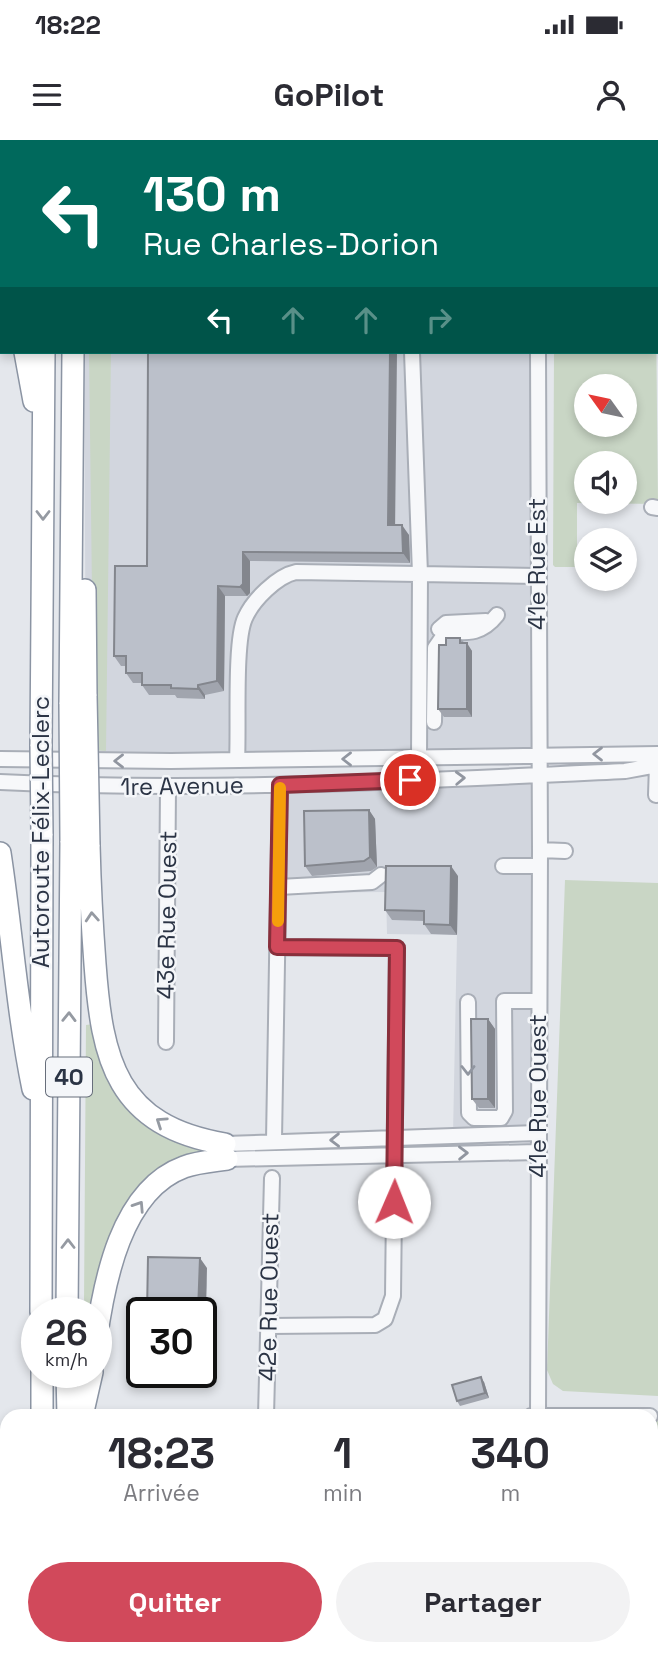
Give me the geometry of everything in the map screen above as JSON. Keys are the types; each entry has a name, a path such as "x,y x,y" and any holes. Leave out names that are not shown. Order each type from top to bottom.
{"highway":[{"path":"25,354 43,447"},
{"name":"Autoroute Félix-Leclerc","path":"41,1297 44,354"},
{"name":"Autoroute Félix-Leclerc","path":"68,1297 80,843 73,354"},
{"path":"78,700 84,376 80,354"},
{"path":"80,843 104,1044 113,1070 131,1096 155,1118 176,1132 226,1152"},
{"path":"0,853 12,932 19,1020 42,1135"},
{"path":"103,1297 119,1245 143,1199 163,1178 184,1167 226,1152"},
{"path":"42,1388 42,1409"},
{"path":"71,1388 76,1407"},
{"path":"76,1407 85,1388"}],"street":[{"path":"412,354 420,574 419,758"},
{"name":"41e Rue Est","path":"538,354 539,775"},
{"path":"237,760 241,632 250,610 281,577 296,572 537,576"},
{"path":"434,722 435,648 446,632 466,634 480,631 495,617"},
{"name":"1re Avenue","path":"0,759 237,760 537,754 658,762"},
{"path":"656,795 658,762"},
{"name":"1re Avenue","path":"0,782 168,787 280,785 625,771 658,762"},
{"name":"41e Rue Ouest","path":"536,1409 539,775"},
{"path":"274,1140 280,785"},
{"name":"43e Rue Ouest","path":"166,1042 168,787"},
{"path":"540,850 565,850"},
{"path":"503,866 540,866"},
{"path":"279,887 372,882 381,875"},
{"path":"269,1326 375,1325 385,1319 393,1296 397,948 277,947"},
{"path":"468,1002 468,1113 474,1118 501,1118 505,1111 504,1001 538,1001"},
{"path":"226,1152 274,1140 396,1139 537,1133"},
{"path":"226,1152 537,1152"},
{"name":"42e Rue Ouest","path":"266,1409 272,1178"}],"shaded area":[{"path":"80,354 538,354 537,754 93,761 86,696 84,376"},
{"path":"539,775 537,1133 453,1135 457,935 387,934 386,892 278,893 280,785"}],"green space":[{"path":"89,354 111,354 106,751 94,750"},
{"path":"554,354 656,354 658,504 637,504 637,451 574,451 574,514 577,514 577,528 574,528 574,567 555,567"},
{"path":"565,880 658,883 658,1396 563,1391 553,1384 547,1370"},
{"path":"94,1024 109,1077 208,1149 207,1153 166,1165 97,1297 84,1297 86,1025"}],"building":[{"path":"148,354 390,354 388,525 402,525 403,553 243,552 243,584 240,587 218,586 217,681 198,685 198,689 142,685 142,673 126,673 126,656 114,656 115,566 147,566"},
{"path":"446,638 460,638 460,643 467,643 467,709 438,709 439,645 446,645"},
{"path":"369,810 370,857 364,861 305,866 304,811"},
{"path":"386,866 451,866 450,925 424,924 424,911 385,910"},
{"path":"471,1019 488,1019 488,1099 472,1099"},
{"path":"148,1257 200,1258 199,1297 147,1297"},
{"path":"481,1377 485,1393 457,1401 452,1385"}],"slow traffic":[{"path":"278,921 280,788"}],"route":[{"path":"394,1202 397,948 277,947 280,785 410,780"}]}
